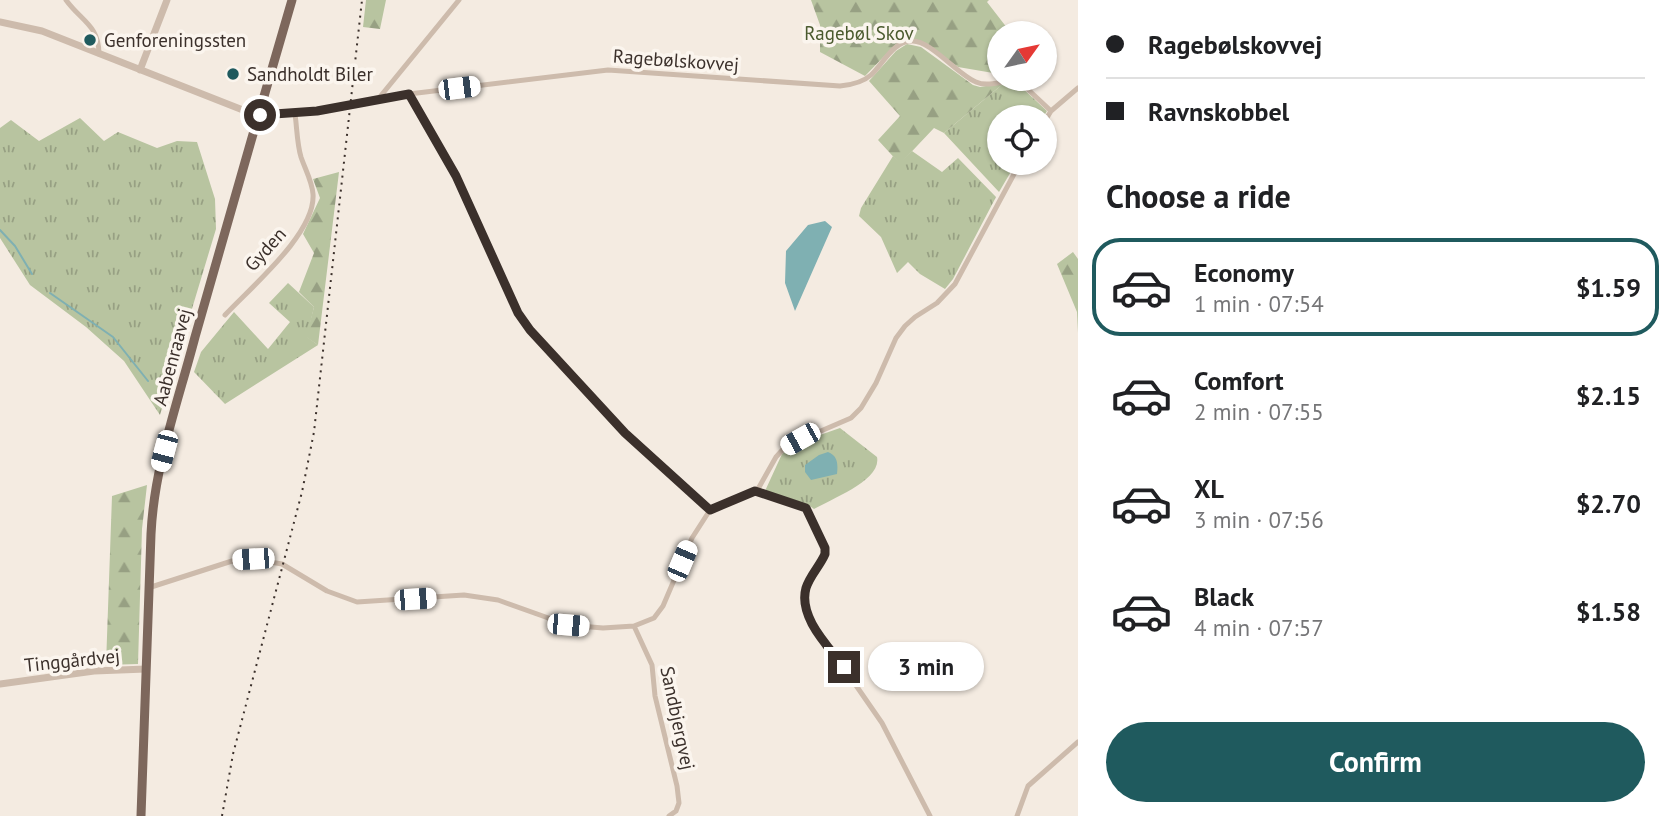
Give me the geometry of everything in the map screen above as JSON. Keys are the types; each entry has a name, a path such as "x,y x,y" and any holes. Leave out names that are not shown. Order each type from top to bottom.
{"main road":[{"name":"Aabenraavej","path":"141,816 148,588 152,515 160,467 257,114 292,0"}],"street":[{"path":"66,0 93,28 99,42 99,54"},
{"path":"140,70 167,0"},
{"path":"378,99 459,0"},
{"path":"0,22 42,31 257,114"},
{"name":"Ragebølskovvej","path":"257,114 295,114 409,94 608,70 852,85 870,76 892,51 911,41 925,46 977,83 1019,81 1045,105"},
{"path":"1057,106 1078,88"},
{"path":"409,94 456,176 518,313 530,330 625,433 710,510"},
{"name":"Gyden","path":"225,315 289,249 300,235 312,206 313,194 300,155 295,114"},
{"path":"148,588 232,561 253,559 282,564 334,594 357,602 472,596 498,600 568,625 603,628 634,626 654,618 660,612 692,538 710,510 755,491 786,446 851,418 861,408 905,326 937,303 955,284 1014,175"},
{"path":"755,491 796,503 806,508 811,515 825,554 806,590 804,600 810,619 882,723 930,816"},
{"name":"Sandbjergvej","path":"634,626 652,665 655,696 677,786 679,803 676,811 669,816"},
{"name":"Tinggårdvej","path":"0,684 94,671 146,669"},
{"path":"1017,816 1028,786 1078,742"}],"green space":[{"path":"366,0 386,0 380,29 363,27"},
{"name":"Ragebøl Skov","path":"811,0 989,0 987,2 1002,21 987,21 987,72 958,67 912,38 899,41 865,76 820,52 820,25"},
{"name":"Ragebøl Skov","path":"907,44 921,47 973,85 987,86 987,91 994,91 944,133 934,128 900,164 878,140 900,116 869,81 896,51"},
{"path":"994,91 1026,91 1041,105 987,105 987,175 1009,175 999,192 944,133"},
{"path":"80,118 104,141 118,132 157,148 177,141 197,142 215,199 216,229 160,415 124,361 86,327 30,285 0,238 0,128 11,120 39,141"},
{"path":"912,151 942,172 958,158 996,197 953,279 945,289 920,274 908,262 897,273 881,237 859,216 861,208 893,156 900,163"},
{"path":"339,172 318,345 306,337 314,307 299,292 314,253 303,234 320,198 313,179"},
{"path":"1073,252 1078,259 1078,333 1077,312 1057,264"},
{"path":"288,283 314,307 307,337 318,345 225,404 194,372 201,352 234,312 268,349 290,322 269,303"},
{"path":"840,428 877,457 872,473 864,481 814,509 807,504 765,491 782,454 794,444"},
{"path":"147,485 142,529 138,664 106,665 112,496"}],"water":[{"path":"825,221 832,227 795,311 785,283 786,251 808,225"},
{"path":"828,452 837,461 837,474 811,480 805,472 805,465"}],"waterway":[{"path":"0,230 15,246 32,274"},
{"path":"50,293 113,337 148,381"}],"railway":[{"path":"222,816 233,754 302,492 314,432 362,0"}],"place":[{"name":"Genforeningssten","path":"90,40"},
{"name":"Sandholdt Biler","path":"233,74"}],"route":[{"path":"260,115 317,111 409,94 456,176 518,313 530,330 625,433 710,510 755,491 806,508 825,548 824,558 810,578 806,590 806,609 819,634 844,667"}]}
